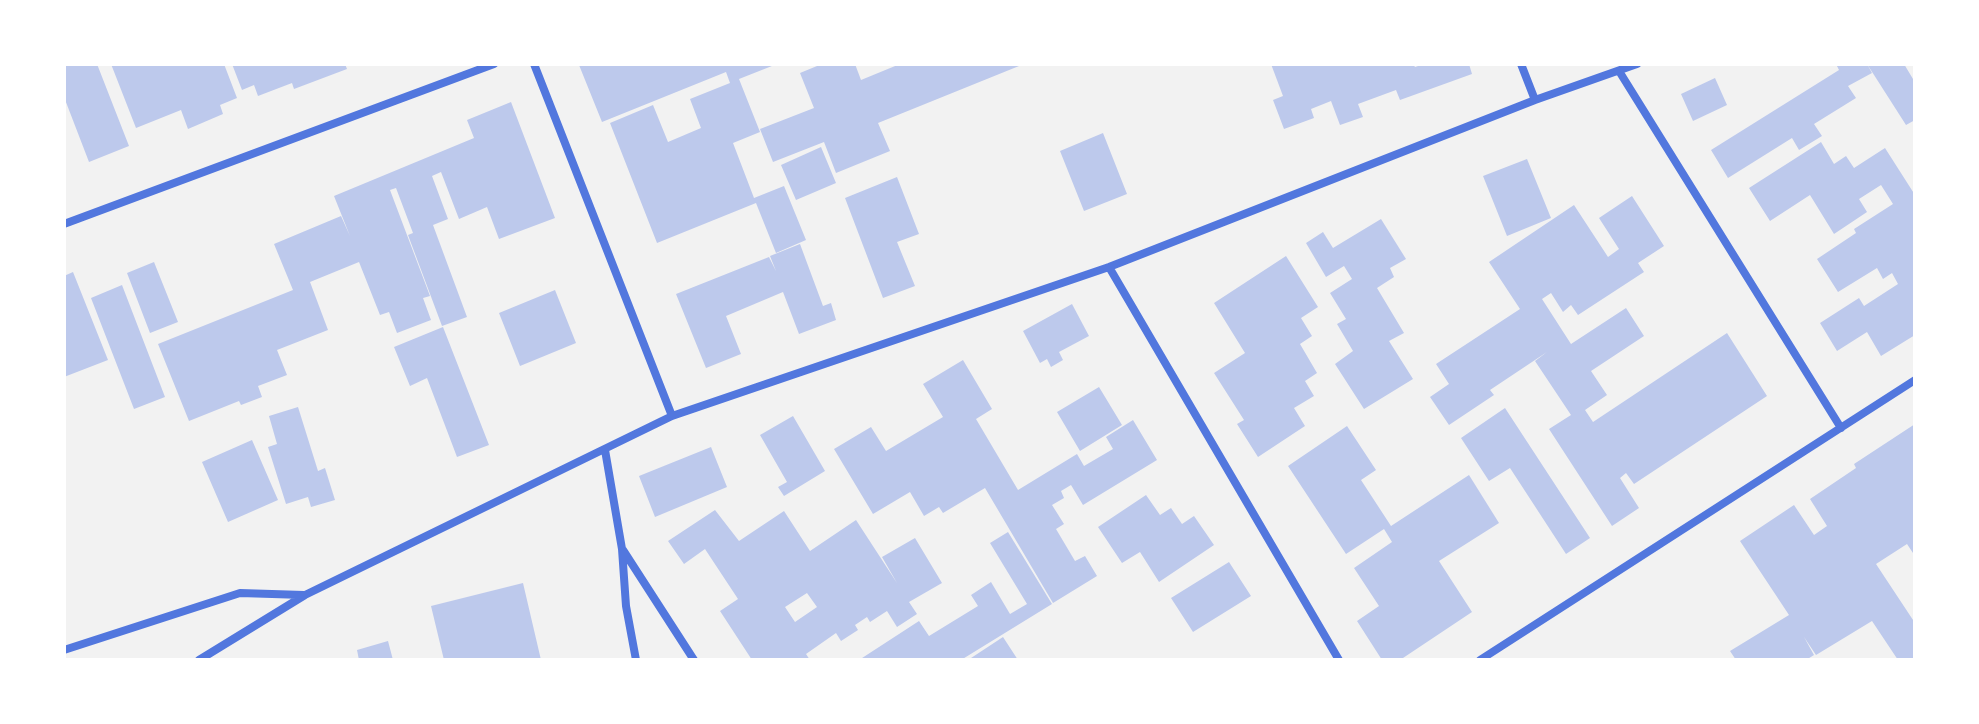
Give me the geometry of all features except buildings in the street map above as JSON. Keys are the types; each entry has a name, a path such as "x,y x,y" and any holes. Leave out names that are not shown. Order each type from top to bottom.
{"street":[{"path":"64,224 494,64"},
{"path":"534,64 672,416"},
{"path":"1521,64 1535,100"},
{"path":"199,660 305,595 672,416 1109,267 1535,100 1637,64"},
{"path":"1619,71 1841,428"},
{"path":"1109,267 1339,660"},
{"path":"1480,660 1915,380"},
{"path":"605,450 636,660"},
{"path":"622,549 694,660"},
{"path":"64,650 240,593 305,595"}]}
